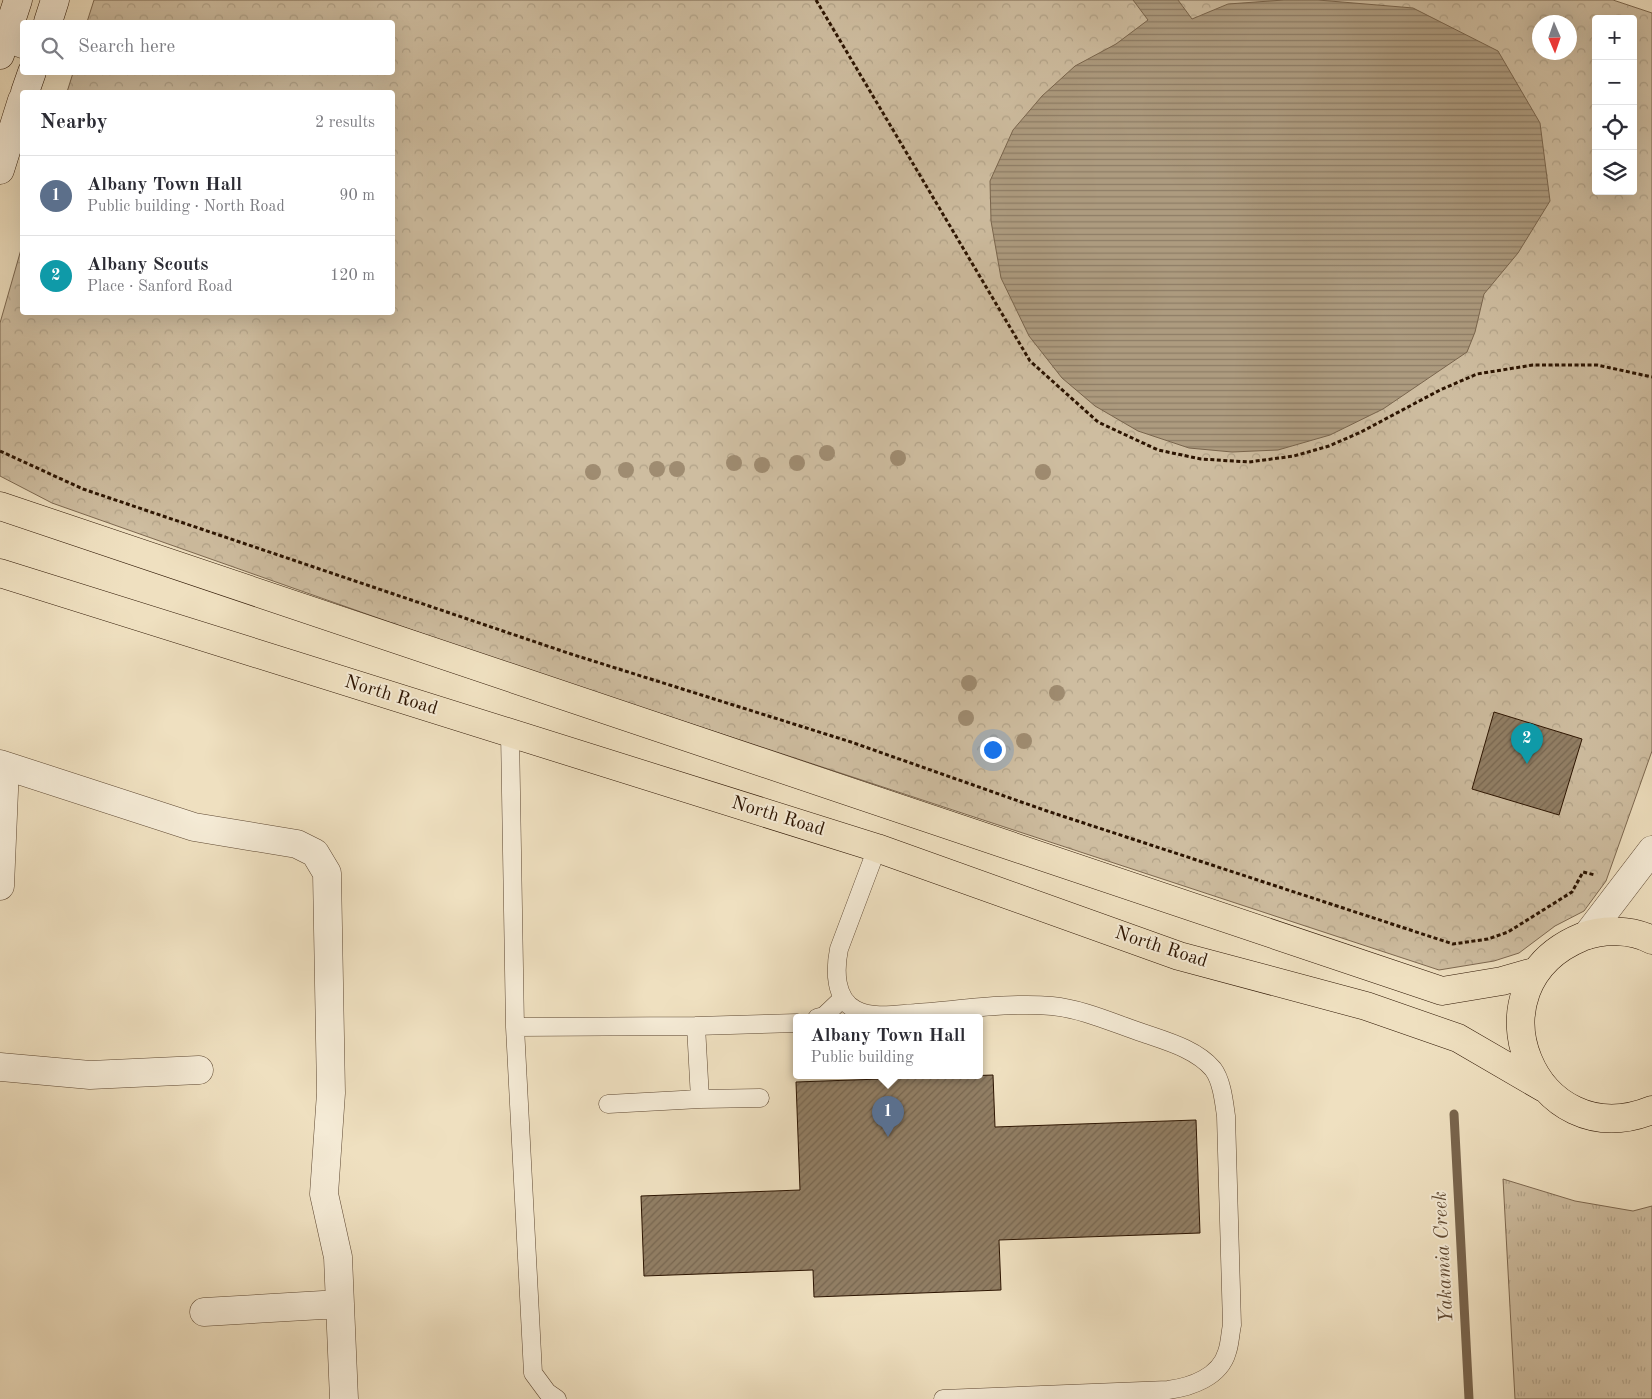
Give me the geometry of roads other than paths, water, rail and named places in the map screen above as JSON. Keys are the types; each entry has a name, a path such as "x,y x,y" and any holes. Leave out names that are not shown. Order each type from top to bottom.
{"main road":[{"path":"0,506 1442,991 1502,981 1537,971"},
{"name":"North Road","path":"0,573 877,848 1179,956 1366,1006 1458,1038 1544,1088"},
{"path":"1648,1114 1619,1118 1598,1117 1578,1112 1560,1101 1544,1088 1526,1058 1520,1031 1521,1010 1527,989 1537,971 1550,955 1568,943 1587,935 1608,931 1622,932 1652,940"}],"street":[{"path":"7,47 18,0"},
{"path":"49,20 55,0"},
{"path":"26,90 31,75"},
{"path":"0,170 20,106"},
{"path":"0,886 2,765 194,827 289,842 315,853 327,873 331,1093 324,1194 338,1258 344,1399"},
{"path":"1587,935 1652,854"},
{"path":"0,1067 90,1075 199,1070"},
{"path":"204,1312 340,1304"}],"lane":[{"path":"510,733 515,1027 533,1373 547,1392 557,1399"},
{"path":"877,848 839,949 836,978 843,998 856,1010 877,1014"},
{"path":"826,1014 843,998"},
{"path":"899,1014 1032,1006 1074,1010 1172,1043 1199,1057 1214,1070 1222,1092 1226,1116 1232,1325 1227,1353 1219,1367 1202,1381 1185,1388 1168,1390 943,1399"},
{"path":"515,1027 696,1026 793,1023"},
{"path":"696,1026 700,1099"},
{"path":"608,1104 760,1098"}],"waterway":[{"name":"Yakamia Creek","path":"1454,1114 1469,1399"}],"place":[{"name":"Albany Scouts","path":"1527,764"},
{"name":"Albany Town Hall","path":"888,1137"}]}
